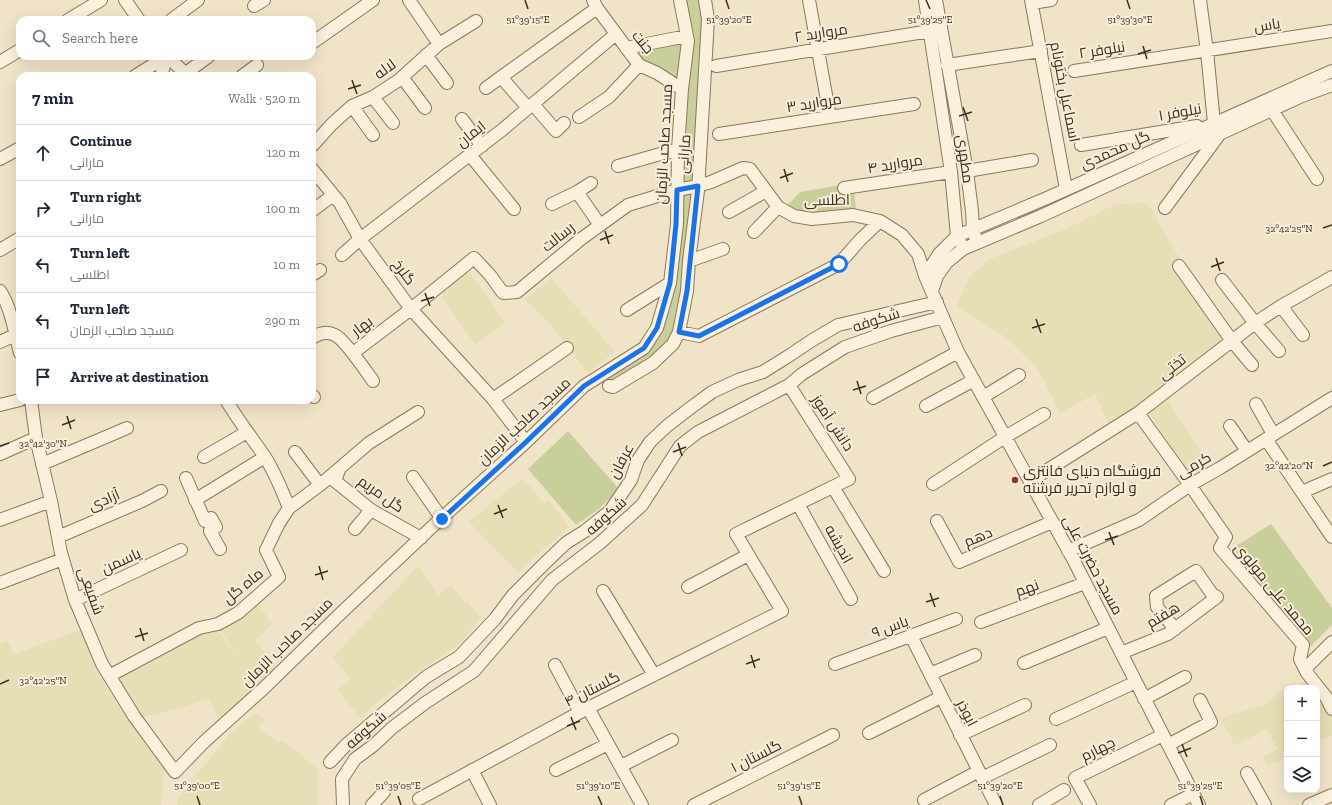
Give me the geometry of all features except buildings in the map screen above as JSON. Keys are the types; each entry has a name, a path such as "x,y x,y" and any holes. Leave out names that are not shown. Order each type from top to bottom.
{"street":[{"path":"75,16 101,0"},
{"path":"124,0 136,16"},
{"path":"176,16 198,0"},
{"path":"316,40 373,0"},
{"path":"409,0 439,44"},
{"name":"مسجد صاحب الزمان","path":"175,772 204,742 264,688 340,614 526,442 584,386 644,348 657,328 670,283 676,224 678,149 682,89 688,41 680,0"},
{"name":"مارانی","path":"609,386 613,387 653,363 673,344 679,332 687,291 698,186 708,19 705,0"},
{"path":"809,0 830,117"},
{"name":"مطهری","path":"925,0 951,172 957,236 963,249"},
{"name":"مطهری","path":"936,0 967,171 973,230 978,244"},
{"path":"1032,1 1051,0"},
{"path":"1165,208 1219,135 1214,123 1200,0"},
{"name":"اسماعیل بختونام","path":"1032,1 1066,189"},
{"path":"486,88 595,4"},
{"name":"جنت","path":"595,4 638,65 657,73 682,89"},
{"name":"لاله","path":"316,141 352,106 373,97 402,77 439,44 476,21"},
{"name":"مروارید ۲","path":"716,66 930,31"},
{"name":"یاس","path":"1207,51 1332,31"},
{"name":"ایمان","path":"342,255 360,239 482,146 616,34"},
{"path":"626,48 687,36"},
{"path":"948,65 1041,51"},
{"name":"نیلوفر ۲","path":"1074,71 1207,51"},
{"path":"1,58 16,52"},
{"path":"426,55 447,83"},
{"path":"141,72 161,60"},
{"path":"162,72 166,60"},
{"path":"171,60 185,72"},
{"path":"189,72 204,60"},
{"path":"247,72 257,65"},
{"path":"579,117 609,97 638,65"},
{"name":"گل محمدی","path":"925,276 938,254 957,236 1332,71"},
{"path":"402,77 425,108"},
{"path":"501,77 556,131 564,123"},
{"name":"گل محمدی","path":"934,296 937,276 947,262 963,249 978,244 1302,96 1332,85"},
{"path":"373,97 393,123"},
{"name":"مروارید ۳","path":"719,134 914,104"},
{"path":"352,106 373,135"},
{"path":"1272,110 1317,178"},
{"path":"462,119 482,146"},
{"name":"نیلوفر ۱","path":"1081,145 1214,123"},
{"path":"618,166 678,149"},
{"path":"0,159 16,150"},
{"path":"470,155 514,209"},
{"path":"967,171 1032,160"},
{"path":"677,190 711,182 743,168 750,169 778,208 754,232"},
{"name":"مروارید ۴","path":"844,188 951,172"},
{"name":"گلرخ","path":"316,174 340,204 360,239 411,309 493,399 526,442"},
{"path":"552,204 592,183"},
{"name":"رسالت","path":"474,258 490,275 503,293 517,292 581,239 628,206 677,190"},
{"path":"729,212 766,191"},
{"path":"577,192 600,225"},
{"path":"316,208 333,195"},
{"name":"اطلسی","path":"778,208 794,216 812,219 853,215 880,221 902,234 918,254 925,276"},
{"path":"679,332 699,336 839,264 860,240 880,221"},
{"path":"0,250 16,240"},
{"path":"689,261 722,249"},
{"name":"بهار","path":"316,336 325,332 336,336 353,353 411,309 474,258"},
{"path":"1179,266 1232,341 1252,364"},
{"name":"مسجد حضرت علی","path":"925,276 958,352 1068,551 1196,800"},
{"name":"تختی","path":"1030,481 1138,413 1255,323 1280,306 1332,277"},
{"path":"1222,280 1279,351"},
{"path":"627,310 670,283"},
{"path":"0,291 16,329 0,342"},
{"name":"عرفان","path":"330,762 347,744 426,676 459,656 495,619 513,596 543,565 566,543 585,531 610,511 631,480 638,460 650,442 667,426 689,409 712,392 738,380 763,372 788,357 810,341 838,325 934,296"},
{"path":"1280,306 1303,335"},
{"name":"شکوفه","path":"343,805 342,779 355,759 425,703 474,671 552,580 600,543 642,506 680,446 698,432 790,385 802,374 846,347 891,330 943,317"},
{"path":"493,399 567,348"},
{"path":"873,398 958,352"},
{"path":"353,353 373,381"},
{"path":"983,397 1019,375"},
{"path":"926,406 974,380"},
{"name":"دانش آموز","path":"790,385 850,478 833,487"},
{"name":"کرمی","path":"1068,551 1139,520 1190,485 1332,398"},
{"path":"0,405 16,401"},
{"name":"شفیعی","path":"32,404 36,438 63,559 75,600 102,664 134,716 175,772"},
{"path":"233,404 247,432 265,457 280,485 289,508 339,470 369,443 418,412"},
{"path":"1256,404 1270,437 1302,492 1332,537"},
{"name":"محمد علی مولوی","path":"1138,413 1226,537 1220,548 1303,645 1300,659 1305,669 1326,697 1332,709"},
{"path":"933,484 1005,437 1044,414"},
{"path":"1230,426 1246,451"},
{"path":"42,464 128,428"},
{"path":"204,457 247,432"},
{"path":"0,454 36,438"},
{"path":"295,452 320,485"},
{"path":"195,500 265,457"},
{"name":"گل مریم","path":"339,470 335,481 371,510 421,538"},
{"path":"413,477 442,519"},
{"path":"186,478 205,521 211,518 216,527 210,531 220,549"},
{"path":"1302,492 1332,479"},
{"path":"688,587 748,555 736,534 833,487 884,572"},
{"name":"آزادی","path":"58,537 142,501 161,490"},
{"path":"0,520 51,501"},
{"name":"اندیشه","path":"798,504 851,599"},
{"name":"ماه گل","path":"110,676 199,628 218,624 238,613 279,577 266,550 279,523 289,508"},
{"path":"355,529 371,510"},
{"name":"دهم","path":"937,521 959,562 1052,522"},
{"name":"یاسمن","path":"75,600 180,550"},
{"name":"گلستان ۴","path":"419,799 584,710 782,611 748,555"},
{"path":"0,583 63,559"},
{"name":"هفتم","path":"1121,653 1168,634 1175,629 1217,597 1212,594 1196,571 1156,596 1157,607 1175,629"},
{"name":"نهم","path":"981,622 1085,583"},
{"path":"603,592 654,675"},
{"name":"یاس ۹","path":"835,664 956,619"},
{"path":"1024,663 1108,628"},
{"name":"ابوذر","path":"911,636 996,805"},
{"path":"1305,669 1332,642"},
{"path":"930,674 975,655"},
{"path":"555,665 608,744 642,805"},
{"path":"1144,699 1185,677"},
{"path":"1056,719 1136,682"},
{"path":"869,733 941,697"},
{"path":"1166,740 1211,722 1200,700"},
{"path":"960,735 1025,705"},
{"name":"گلستان ۱","path":"694,805 833,735"},
{"path":"621,766 672,740"},
{"name":"چهارم","path":"1090,805 1075,778 1166,740"},
{"path":"556,770 608,744"},
{"path":"924,800 1050,745"},
{"path":"472,770 490,805"},
{"path":"1247,773 1265,805"},
{"path":"1039,805 1064,790"},
{"path":"372,805 384,792"},
{"path":"1309,805 1332,795"},
{"path":"1171,805 1196,800"}],"shaded area":[{"path":"1145,203 1152,209 1161,228 1231,341 1168,392 1169,403 1210,464 1189,475 1144,405 1109,424 1095,394 1060,413 1038,369 1007,338 957,306 970,276 990,259 1066,229 1116,204"},
{"path":"467,269 506,323 475,344 441,296 452,281"},
{"path":"551,278 615,352 588,373 553,328 525,299"},
{"path":"523,478 544,503 549,500 569,527 518,572 469,522"},
{"path":"418,566 439,595 451,585 465,603 468,602 481,617 462,642 375,704 360,718 337,690 350,679 333,657"},
{"path":"257,602 272,624 255,640 277,668 268,678 256,685 219,722 209,699 143,717 118,682 121,674 151,663 181,645 180,642 200,633 217,629 240,661 219,628"},
{"path":"80,630 95,668 112,696 146,745 165,769 163,776 161,805 0,805 0,644 7,641 14,654"},
{"path":"1284,689 1284,758 1267,767 1263,757 1278,749 1266,729 1235,746 1221,718 1264,705"},
{"path":"1320,700 1332,717 1332,735 1320,741"},
{"path":"255,713 265,719 258,728 279,743 282,740 318,769 318,805 177,805 178,800 192,779 216,752 227,736"}],"green space":[{"path":"682,0 703,0 705,19 695,185 679,188"},
{"path":"685,39 681,86 656,71 629,50"},
{"path":"853,183 856,209 801,213 786,207 800,192"},
{"path":"696,189 688,259 671,344 616,384 607,380 603,375 646,348 659,327 679,191"},
{"path":"568,431 619,489 599,509 576,525 528,469"},
{"path":"1271,524 1332,608 1332,625 1310,647 1233,548"}],"place":[{"name":"فروشگاه دنیای فانتزی و لوازم تحریر فرشته","path":"1015,480"}],"route":[{"path":"442,519 526,442 584,386 611,368 631,358 644,348 657,328 664,309 670,283 676,224 677,190 698,186 687,291 679,332 699,336 839,264"}]}
